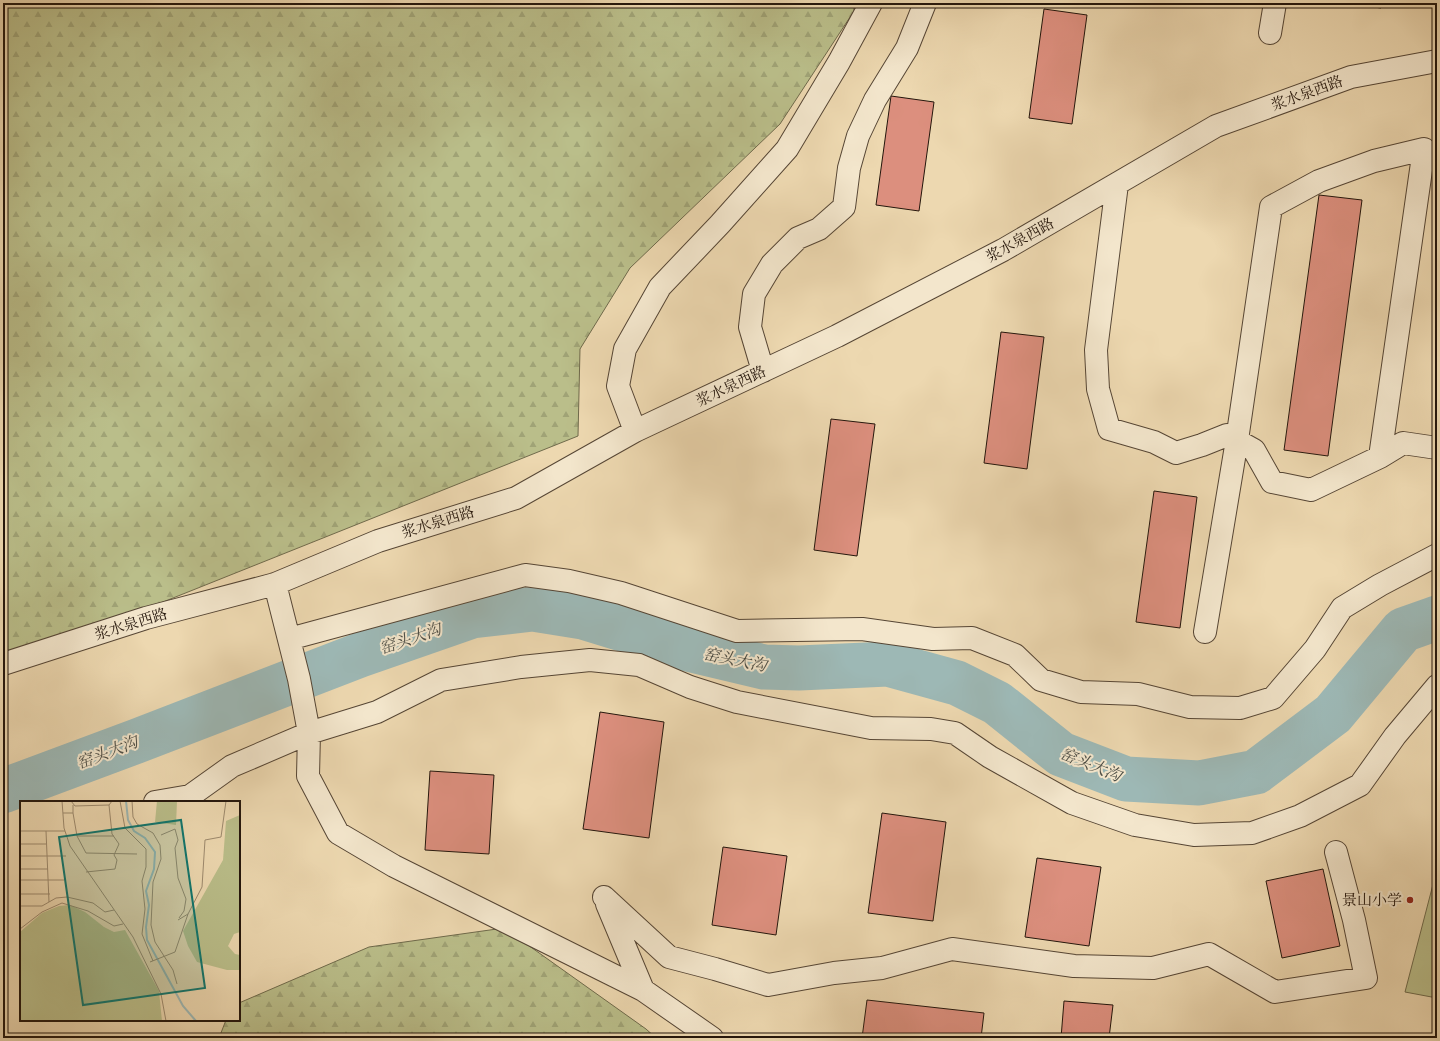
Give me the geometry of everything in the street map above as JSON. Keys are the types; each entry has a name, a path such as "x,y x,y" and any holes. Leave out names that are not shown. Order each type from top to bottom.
{"street":[{"path":"635,431 618,386 625,349 660,287 787,150 839,62 871,3"},
{"path":"763,371 750,327 754,294 772,264 798,238 819,229 844,207 849,168 858,136 875,100 907,48 925,3"},
{"path":"1270,33 1275,3"},
{"name":"浆水泉西路","path":"3,664 146,618 275,584 378,541 516,498 635,431 837,336 1003,250 1216,126 1351,77 1437,61"},
{"path":"1205,632 1237,440 1272,207 1319,181 1374,161 1430,148 1380,457"},
{"path":"1117,184 1096,350 1098,389 1109,429 1154,442 1176,452 1202,445 1227,435 1254,450 1272,482 1311,490 1380,457 1403,443 1437,448"},
{"path":"289,639 525,575 569,581 621,593 736,631 862,629 933,639 972,638 1015,655 1041,680 1081,692 1138,694 1190,708 1240,708 1274,698 1315,649 1342,608 1386,581 1437,555"},
{"path":"275,584 289,639 309,733 308,776 338,833 394,866 643,990 712,1038"},
{"path":"161,801 190,796 232,766 309,733 376,712 441,680 520,668 590,660 639,665 690,687 737,702 872,728 931,729 955,732 990,757 1072,803 1135,825 1194,836 1252,833 1300,816 1360,786 1395,736 1437,686"},
{"path":"643,990 604,897 669,957 768,985 834,973 882,968 952,948 1074,966 1153,968 1209,954 1275,992 1366,978 1354,920 1336,852"}],"green space":[{"path":"3,3 854,3 854,11 780,124 630,268 580,349 578,436 28,656 3,655"},
{"path":"1437,869 1437,998 1405,992"},
{"path":"504,928 646,1029 656,1038 219,1038 226,1021 240,1021 240,1003 369,947"}],"building":[{"path":"1344,3 1381,3 1381,8"},
{"path":"1044,9 1087,15 1072,124 1029,118"},
{"path":"891,96 934,102 919,211 876,205"},
{"path":"1319,195 1362,200 1328,456 1284,450"},
{"path":"1001,332 1044,337 1027,469 984,463"},
{"path":"831,419 875,424 857,556 814,550"},
{"path":"1154,491 1197,497 1180,628 1136,622"},
{"path":"600,712 664,722 649,838 583,829"},
{"path":"430,771 494,775 489,854 425,850"},
{"path":"882,813 946,822 933,921 868,913"},
{"path":"723,847 787,856 776,935 712,925"},
{"path":"1037,858 1101,867 1089,946 1025,937"},
{"path":"1323,869 1340,946 1282,958 1266,881"},
{"path":"867,1000 984,1013 981,1038 862,1038"},
{"path":"1064,1001 1113,1005 1109,1038 1061,1038"}],"waterway":[{"name":"窑头大沟","path":"3,791 360,655 472,616 533,609 583,617 684,648 764,667 799,668 888,664 957,683 997,703 1061,754 1126,779 1199,783 1256,772 1333,714 1403,630 1437,618"}],"place":[{"name":"景山小学","path":"1410,900"}]}
